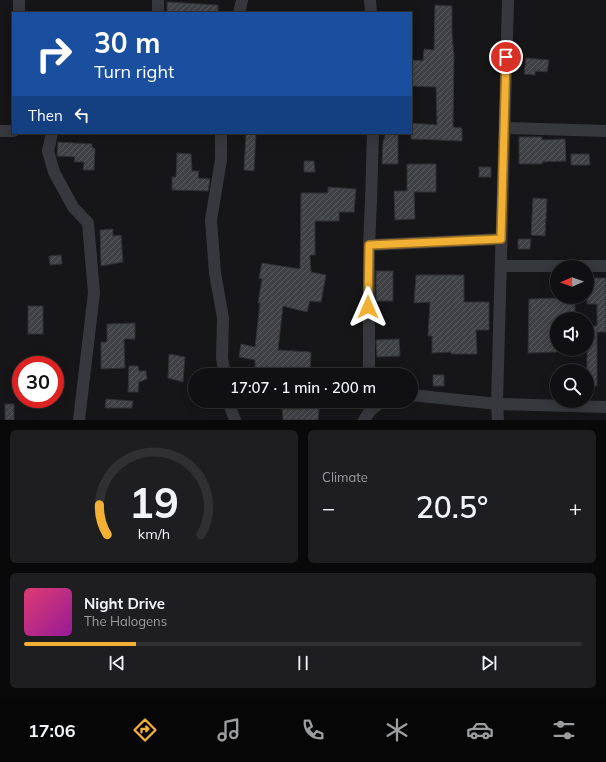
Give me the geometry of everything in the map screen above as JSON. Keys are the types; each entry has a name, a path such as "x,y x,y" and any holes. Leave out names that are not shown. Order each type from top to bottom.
{"street":[{"path":"18,0 20,12"},
{"path":"158,0 158,12"},
{"path":"239,12 242,0"},
{"path":"370,0 370,12"},
{"path":"498,420 497,404 508,0"},
{"path":"504,128 606,131"},
{"path":"0,131 12,131"},
{"path":"52,134 48,151 54,172 73,208 88,223 94,294 79,420"},
{"path":"221,134 221,160 211,220 215,273 223,318 222,358 224,368"},
{"path":"369,368 369,245 372,201 373,134"},
{"path":"369,245 501,239"},
{"path":"501,266 606,266"},
{"path":"418,397 497,404 606,407"},
{"path":"231,408 235,420"}],"building":[{"path":"167,2 218,5 218,12 167,12"},
{"path":"435,5 452,6 454,56 453,127 462,128 462,141 411,139 412,123 437,125 436,87 412,86 412,60 423,61 424,49 434,50"},
{"path":"526,58 549,60 547,72 535,71 535,75 524,74"},
{"path":"246,134 256,134 254,171 244,170"},
{"path":"385,134 398,134 398,164 382,164 383,141"},
{"path":"519,137 542,137 542,140 565,139 566,161 542,162 542,164 519,164"},
{"path":"58,142 92,144 92,147 95,149 94,170 83,170 84,162 74,162 75,157 57,156"},
{"path":"177,153 191,154 192,171 199,171 198,178 210,179 208,191 172,190 172,177 176,177"},
{"path":"571,154 589,154 590,165 571,165"},
{"path":"304,161 314,161 315,172 304,172"},
{"path":"407,164 436,164 436,192 414,192 415,219 395,220 394,191 407,191"},
{"path":"479,167 491,167 491,177 479,177"},
{"path":"328,187 356,189 354,212 339,212 339,221 315,221 315,255 310,255 311,272 326,275 321,302 310,301 307,312 283,306 278,350 311,352 310,368 255,368 255,360 239,357 241,344 255,347 260,303 258,303 262,279 259,278 262,263 300,269 301,193 328,193"},
{"path":"533,198 547,199 545,236 531,235"},
{"path":"113,229 113,236 121,235 123,262 101,266 100,230"},
{"path":"518,239 531,239 530,249 518,249"},
{"path":"61,255 62,264 50,265 49,256"},
{"path":"376,271 393,271 393,301 376,301"},
{"path":"416,275 464,275 464,302 489,302 489,330 476,330 477,354 451,354 451,352 432,353 432,336 428,336 430,302 414,303"},
{"path":"594,278 606,278 606,332 597,332 597,386 594,386 594,364 587,364 587,356 594,356 594,326 597,326 597,304 594,304"},
{"path":"550,298 550,304 575,304 575,312 550,312 550,352 528,353 529,299"},
{"path":"28,306 43,306 43,334 28,334"},
{"path":"135,323 135,339 124,339 125,368 101,369 101,342 107,342 107,324"},
{"path":"399,339 400,356 377,357 376,340"},
{"path":"169,354 185,357 183,382 168,378"},
{"path":"129,366 138,366 139,371 146,371 147,379 139,382 138,392 128,392"},
{"path":"433,375 444,375 444,386 433,386"},
{"path":"106,399 133,401 132,408 105,408"},
{"path":"5,404 12,404 12,408 14,408 14,420 5,420"},
{"path":"282,409 319,409 318,420 283,420"}],"route":[{"path":"368,307 369,245 501,239 506,57"}]}
